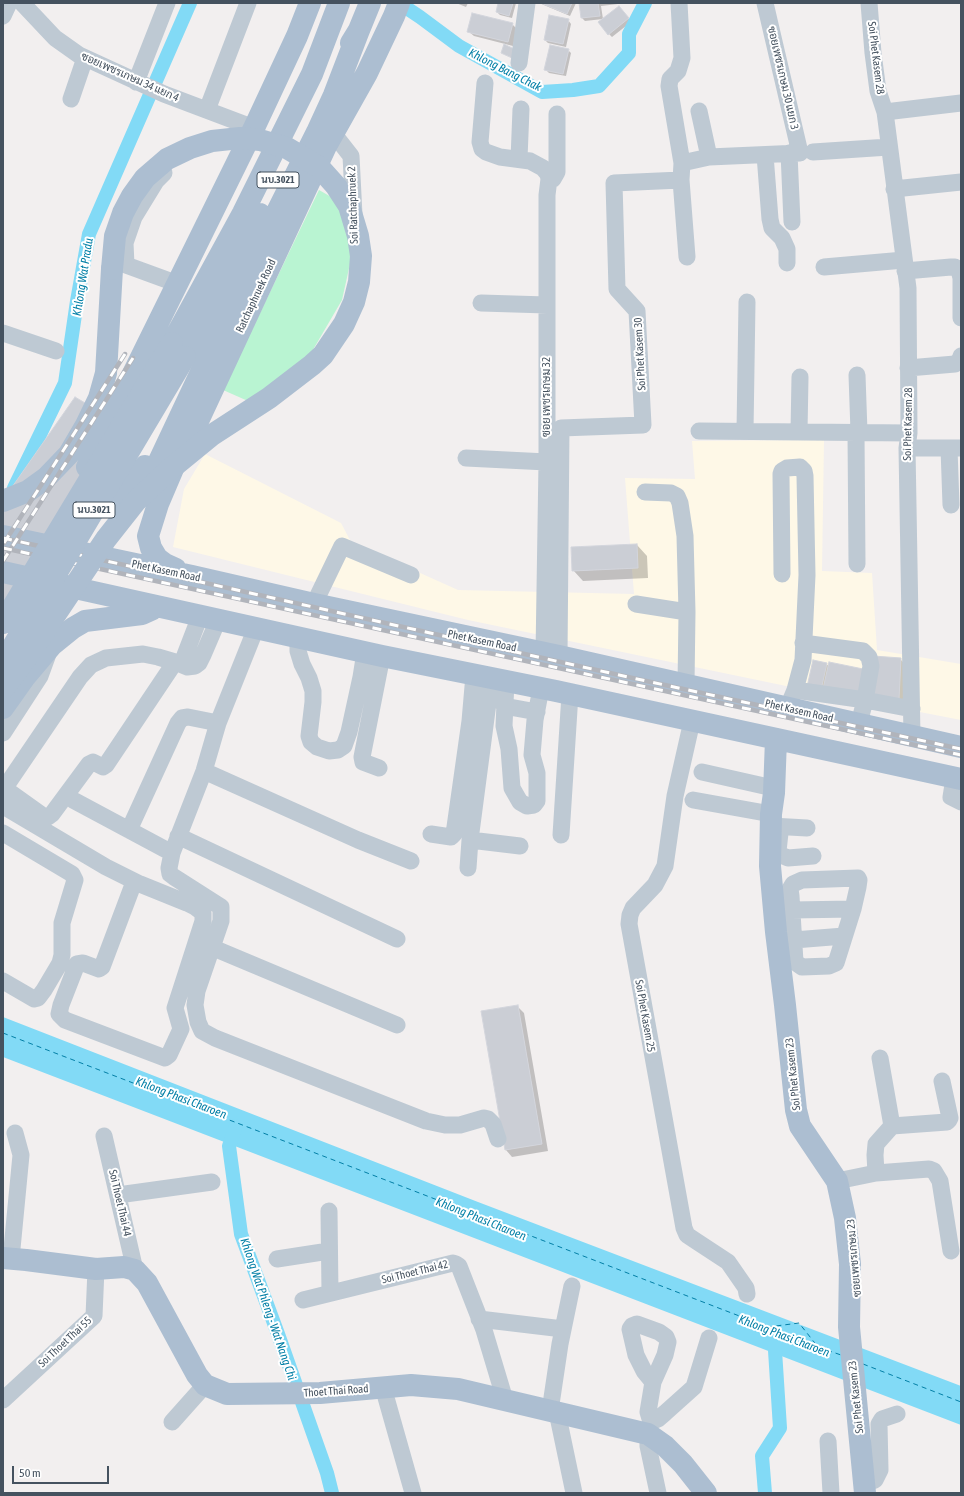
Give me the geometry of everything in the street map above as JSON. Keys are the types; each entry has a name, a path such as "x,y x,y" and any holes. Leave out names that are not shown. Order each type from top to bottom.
{"main road":[{"path":"155,607 92,588 79,582 64,572 51,558 46,546 87,468 254,128 297,36 310,3"},
{"name":"นบ.3021","path":"3,624 178,350 312,74 339,3"},
{"name":"นบ.3021","path":"3,663 178,350 274,188 317,103 359,30 370,4"},
{"name":"Ratchaphruek Road","path":"192,576 165,564 157,558 151,548 148,536 152,523 178,457 198,421 330,140 367,73 396,10"},
{"path":"12,574 64,572 85,566 100,557 123,535 334,95 359,30"},
{"path":"3,501 28,491 46,478 69,454 90,418 99,398 106,373 115,236 123,213 132,196 145,178 167,159 190,148 212,141 240,138 260,140 287,148 319,167 336,186 349,206 358,236 361,256 359,282 354,302 344,324 322,355 312,365 269,398 212,435 168,471 136,501 106,539 27,657 3,689"},
{"path":"243,285 330,140"},
{"path":"87,468 83,484 84,494 90,503 100,507 118,501 126,494 184,409"},
{"name":"Phet Kasem Road","path":"3,536 192,576 686,685 791,699 859,724 961,747"},
{"path":"12,574 155,607 373,654 556,691 958,778"},
{"path":"3,708 38,662 64,633 85,621 142,614 155,607"},
{"path":"551,655 556,691"},
{"name":"Soi Phet Kasem 23","path":"776,739 773,788 774,822 770,866 785,902 796,1110 800,1126 839,1186 845,1218 850,1264 850,1328 865,1489"},
{"path":"7,1259 96,1270 124,1267 135,1270 147,1283 197,1375 205,1385"},
{"name":"Thoet Thai Road","path":"205,1385 227,1394 320,1393 411,1386 458,1389 554,1412 649,1428 683,1464 706,1493"}],"street":[{"path":"3,16 9,3"},
{"name":"ซอยเพชรเกษม 34 แยก 4","path":"22,3 55,38 86,58 140,84 254,128"},
{"path":"140,84 167,3"},
{"path":"207,110 248,3"},
{"path":"519,63 527,3"},
{"path":"679,3 682,58 678,70 670,79 669,86 682,172 687,257"},
{"name":"ซอยเพชรเกษม 30 แยก 3","path":"765,3 801,153 792,222"},
{"name":"Soi Phet Kasem 28","path":"869,3 878,91 885,112 908,288 908,441 912,737"},
{"path":"71,99 86,58"},
{"path":"485,84 480,142 482,149 500,157 530,161 543,168 548,174 549,179 553,179 557,172 557,114"},
{"path":"885,112 961,103"},
{"path":"519,159 521,109"},
{"path":"699,111 709,157"},
{"path":"677,136 704,131"},
{"name":"Soi Ratchaphruek 2","path":"253,414 309,362 346,306 355,244 351,156 330,140"},
{"name":"Soi Phet Kasem 30","path":"551,655 561,428 643,425 638,311 617,289 614,183 682,172 709,157 889,147"},
{"path":"765,155 772,228 782,238 787,248 787,263"},
{"path":"178,284 126,265 125,243 134,216 156,181 165,172 184,161"},
{"name":"ซอย เพชรเกษม 32","path":"549,179 547,195 546,462 551,655"},
{"path":"894,189 961,182"},
{"path":"824,267 955,267 959,270 961,278 961,318"},
{"path":"745,431 747,302"},
{"path":"482,303 547,305"},
{"path":"3,333 56,351"},
{"path":"908,368 955,364 960,360 961,356"},
{"path":"857,564 858,375"},
{"path":"799,432 800,377"},
{"path":"699,430 858,432 955,448 951,505"},
{"path":"466,458 546,462"},
{"path":"807,575 776,573 781,474 782,471 787,468 800,468 804,471 805,476 807,575 803,660 791,699 865,700 912,709"},
{"path":"645,492 671,494 677,496 680,503 684,536 687,612 686,685"},
{"path":"314,604 343,542 411,575"},
{"path":"636,604 687,612"},
{"path":"181,665 105,766 103,767 93,762 89,764 52,814 48,817 43,816 8,791 8,783 80,676 91,665 106,658 133,654 150,655 181,665 195,666 199,663 209,618"},
{"path":"3,624 17,619 25,621 33,626 39,633 42,642 42,650 38,662"},
{"path":"256,628 218,723 204,771 172,853 170,874 221,907 221,921 197,991 195,1005 198,1022 202,1031 215,1038 426,1121 445,1125 460,1125 484,1118 488,1119 493,1124 498,1139"},
{"path":"298,637 298,651 302,664 309,678 312,691 313,702 309,736 311,742 317,747 329,751 338,750 344,746 349,732 358,691 373,654"},
{"path":"804,643 863,651 869,657 871,666 859,724"},
{"path":"3,733 40,676 52,645"},
{"path":"373,654 362,757 363,762 379,768"},
{"path":"490,678 504,706 504,726 509,754 512,788 520,802 527,806 534,806 536,801 537,773 532,755 537,712 556,691"},
{"path":"431,834 451,837 454,834 470,720 490,678"},
{"path":"468,868 470,840 490,678"},
{"path":"556,691 561,835"},
{"path":"504,706 537,712"},
{"path":"130,830 178,723 182,718 188,717 218,723"},
{"name":"Soi Phet Kasem 25","path":"692,721 675,796 665,866 655,885 633,908 630,915 629,924 684,1228 687,1235 728,1262 746,1288 747,1294"},
{"path":"509,754 532,755"},
{"path":"204,771 358,840 412,861"},
{"path":"702,772 773,788"},
{"path":"958,778 951,797 961,802"},
{"path":"73,800 172,853"},
{"path":"693,800 774,822 807,828"},
{"path":"3,806 106,867 134,882 195,907 202,913 204,917 175,1008 181,1029 169,1055 164,1058 65,1020 60,1014 61,1004 77,964 81,963 99,969 102,968 134,882"},
{"path":"774,822 778,851 781,856 788,858 813,856"},
{"path":"3,833 72,874 75,880 62,923 62,955 60,963 44,990 38,998 34,999 3,981"},
{"path":"178,836 397,939"},
{"path":"470,840 520,846"},
{"path":"856,877 859,880 853,909 836,963 829,966 802,967 795,962 794,940 785,902 793,884 802,880 856,877"},
{"path":"785,902 853,909"},
{"path":"794,940 844,936"},
{"path":"211,947 397,1025"},
{"path":"880,1058 892,1126"},
{"path":"876,1173 876,1144 892,1126 947,1122 949,1120 950,1118 942,1081"},
{"path":"7,1259 21,1155 15,1133"},
{"name":"Soi Thoet Thai 44","path":"104,1136 135,1270"},
{"path":"839,1186 876,1173 929,1169 934,1171 940,1181 950,1250"},
{"path":"118,1196 212,1182"},
{"path":"329,1211 330,1293"},
{"path":"278,1259 330,1251"},
{"name":"Soi Thoet Thai 42","path":"303,1300 453,1263 459,1266 479,1319 504,1400"},
{"name":"Soi Thoet Thai 55","path":"3,1400 94,1316 96,1270"},
{"path":"572,1286 563,1329 554,1412 574,1493"},
{"path":"479,1319 563,1329"},
{"path":"649,1428 694,1387 709,1338"},
{"path":"653,1382 648,1412 650,1460 658,1493"},
{"path":"172,1422 205,1385"},
{"path":"383,1387 413,1493"},
{"path":"865,1489 875,1480 880,1470 880,1424 882,1419 897,1414"},
{"path":"828,1441 831,1493"}],"shaded area":[{"path":"824,440 822,571 872,573 877,650 961,664 961,720 791,687 468,620 173,547 184,489 205,454 341,523 351,542 458,590 634,594 625,478 695,479 692,441"}],"green space":[{"path":"319,190 361,214 342,300 307,360 248,401 223,390"}],"water":[{"name":"Khlong Phasi Charoen","path":"3,1017 478,1202 961,1386 961,1425 3,1057"}],"building":[{"path":"498,3 513,3 509,16 496,12"},
{"path":"541,3 572,3 567,14"},
{"path":"579,3 598,3 600,16 581,18"},
{"path":"619,6 629,18 608,35 598,22"},
{"path":"472,13 513,23 508,42 467,32"},
{"path":"549,15 569,19 563,44 544,40"},
{"path":"504,44 516,50 512,58 501,53"},
{"path":"550,45 569,49 563,74 544,70"},
{"path":"75,397 117,422 3,607 3,500"},
{"path":"637,544 638,568 572,571 571,547"},
{"path":"873,656 901,658 899,699 872,698"},
{"path":"813,660 827,663 821,690 807,687"},
{"path":"829,662 868,670 863,697 823,689"},
{"path":"518,1005 542,1144 505,1150 481,1011"}],"waterway":[{"name":"Khlong Wat Pradu","path":"14,488 65,383 89,234 190,3"},
{"name":"Khlong Bang Chak","path":"399,3 459,46 542,92 573,90 599,86 629,53 629,34 645,3"},
{"name":"Khlong Wat Phleng - Wat Nang Chi","path":"236,1126 229,1146 241,1234 327,1473 332,1493"},
{"name":"Khlong Phasi Charoen","path":"765,1493 762,1456 780,1428 774,1335"}],"ferry route":[{"path":"3,1033 768,1327 799,1323 818,1347 841,1355"},
{"path":"863,1364 961,1402"}],"railway":[{"path":"4,543 125,354"},
{"path":"3,561 133,358"},
{"path":"3,538 637,679 961,749"},
{"path":"3,548 961,755"}]}
